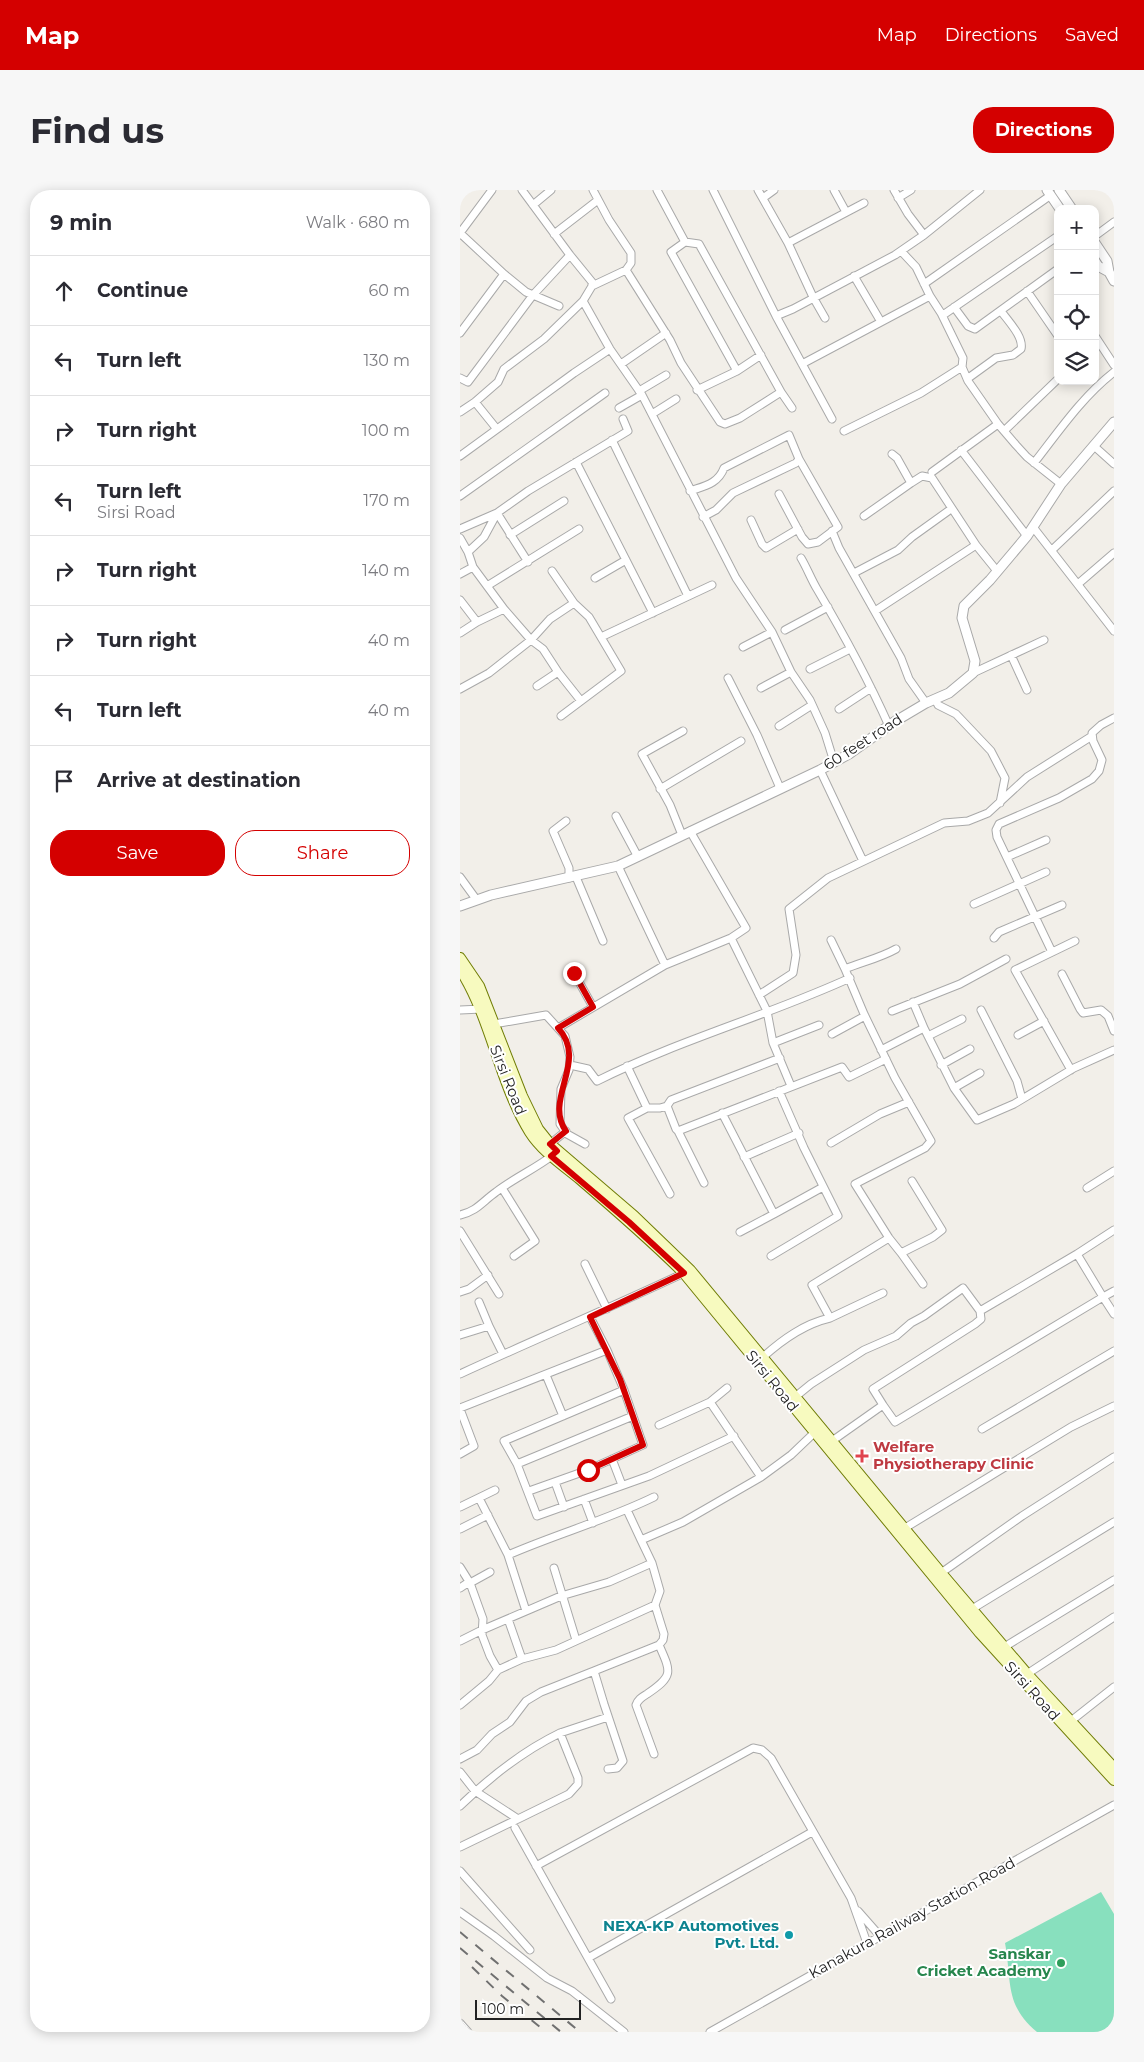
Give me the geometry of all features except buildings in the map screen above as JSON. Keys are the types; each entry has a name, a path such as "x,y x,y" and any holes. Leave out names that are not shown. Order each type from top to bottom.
{"main road":[{"name":"Sirsi Road","path":"460,958 479,986 484,1009 514,1102 531,1134 634,1216 674,1253 721,1306 794,1397 972,1609 1001,1650 1027,1674 1114,1768"},
{"name":"Sirsi Road","path":"460,969 494,1024 522,1096 538,1129 553,1150 684,1273 814,1432 1114,1780"}],"street":[{"path":"492,190 460,234 526,292 559,306"},
{"path":"522,190 592,282 592,286"},
{"path":"533,205 551,190"},
{"path":"460,412 498,382 504,370 544,339 583,301 592,286 626,270 631,264 631,253 593,190"},
{"path":"656,190 685,242"},
{"path":"713,190 776,316 832,419"},
{"path":"758,190 788,243 825,318"},
{"path":"763,198 774,190"},
{"path":"834,190 846,212"},
{"path":"894,190 924,235"},
{"path":"898,198 911,190"},
{"path":"776,316 794,309 900,251 924,235 980,190"},
{"path":"1059,190 1069,205"},
{"path":"924,284 1049,192 1057,205"},
{"path":"554,234 598,200"},
{"path":"788,243 864,203"},
{"path":"1099,233 1114,222"},
{"path":"942,315 1054,239"},
{"path":"737,370 671,252 685,242 699,244 792,408"},
{"path":"1099,249 1107,261 1112,277"},
{"path":"900,251 916,267 964,358 962,367 967,379 998,424 1034,463 1061,484"},
{"path":"460,378 468,382 533,295 570,255"},
{"path":"1099,267 1112,277"},
{"path":"626,270 666,333 681,364 720,422 724,424 740,418 782,392"},
{"path":"954,307 968,326 975,329 1054,272"},
{"path":"460,333 504,274"},
{"path":"854,276 881,322"},
{"path":"1027,291 1054,330"},
{"path":"802,364 930,296"},
{"path":"583,301 610,349 652,414 703,517 736,578 772,632 791,672 812,705 825,734 834,762"},
{"path":"967,379 996,358 1014,355 1021,349 1022,342 1000,311"},
{"path":"621,364 666,333"},
{"path":"1098,340 1114,365"},
{"path":"460,456 496,428 610,349"},
{"path":"698,390 761,355"},
{"path":"844,431 921,393 962,367"},
{"path":"1034,463 1081,402 1096,386 1114,372"},
{"path":"618,408 666,375"},
{"path":"1004,431 1054,383"},
{"path":"460,496 606,393"},
{"path":"652,414 676,399"},
{"path":"475,402 496,428"},
{"path":"460,529 497,512 628,431 623,419"},
{"path":"973,673 975,661 962,618 964,606 1027,536 1061,484 1114,422"},
{"path":"932,472 998,424"},
{"path":"690,491 714,482 722,475 724,468 789,435 799,459 838,527 818,542 808,544 779,494"},
{"path":"612,440 688,596"},
{"path":"1094,446 1114,464"},
{"path":"961,450 1027,536"},
{"path":"892,454 897,458 911,484"},
{"path":"703,517 716,510 733,493 793,465 799,459"},
{"path":"576,462 653,613"},
{"path":"864,516 922,476 932,478 976,545 997,571"},
{"path":"1052,550 1114,490"},
{"path":"510,535 564,501"},
{"path":"854,573 898,550 951,508"},
{"path":"497,512 528,562"},
{"path":"468,552 484,537 497,512"},
{"path":"751,520 762,544 766,548 798,529"},
{"path":"1033,527 1113,626"},
{"path":"487,586 579,529"},
{"path":"832,531 900,658 909,679 931,701 956,714 992,751 1004,778 1000,803"},
{"path":"460,538 468,552 473,567 504,609 531,640 543,649 581,701"},
{"path":"874,611 976,545"},
{"path":"1078,584 1114,553"},
{"path":"801,558 871,688 889,726"},
{"path":"595,578 626,560"},
{"path":"460,574 473,567"},
{"path":"552,571 574,603 588,617 622,671 561,716"},
{"path":"601,637 712,585"},
{"path":"460,600 476,622"},
{"path":"460,689 489,673 531,640 550,619 574,603"},
{"path":"785,630 828,607"},
{"path":"460,633 476,622 504,609"},
{"path":"743,647 772,632"},
{"path":"973,673 1044,640"},
{"path":"810,669 850,649"},
{"path":"1011,655 1027,690"},
{"path":"537,686 558,672"},
{"path":"761,688 791,672"},
{"name":"60 feet road","path":"460,906 476,900 618,866 638,857 820,770 889,726 931,701 949,693 973,673"},
{"path":"728,678 780,788"},
{"path":"839,709 871,688"},
{"path":"779,726 812,705"},
{"path":"759,995 793,973 796,955 789,909 828,878 944,823 968,821 988,813 1027,777 1092,736 1095,730 1114,718"},
{"path":"558,1028 665,965 731,938 746,928 686,833 642,754 683,731"},
{"path":"1052,952 997,836 996,830 999,824 1059,798 1096,775 1102,760 1092,736"},
{"path":"660,789 740,741"},
{"path":"820,770 863,861"},
{"path":"616,816 638,857"},
{"path":"566,821 553,831 572,877 603,941"},
{"path":"1007,857 1046,840"},
{"path":"618,866 665,965"},
{"path":"974,904 1046,872"},
{"path":"460,877 476,900"},
{"path":"994,938 999,932 1062,905"},
{"path":"731,938 767,1011 773,1043 791,1086"},
{"path":"830,940 850,978 865,1016 886,1059 931,1141 925,1148 855,1184 923,1284"},
{"path":"1071,1070 1015,970 1075,941"},
{"path":"845,969 864,960 885,955 896,949"},
{"path":"892,1011 960,984 1006,959"},
{"path":"574,973 593,1007"},
{"path":"1062,974 1083,1013 1101,1010 1108,1016 1114,1031"},
{"path":"570,1065 588,1069 597,1081 628,1066 767,1011 797,1002 850,978"},
{"path":"912,1002 954,1088 977,1120 1022,1099 1071,1070 1114,1050"},
{"path":"460,1010 484,1009"},
{"path":"981,1010 1017,1081 1022,1099"},
{"path":"494,1024 546,1015 565,1036 570,1065 561,1089 560,1124 566,1131 585,1144"},
{"path":"832,1034 865,1016"},
{"path":"928,1036 962,1019"},
{"path":"1018,1035 1044,1021"},
{"path":"773,1043 819,1025"},
{"path":"882,1050 924,1028"},
{"path":"941,1064 970,1049"},
{"path":"704,1183 676,1129 667,1106 670,1100 780,1058"},
{"path":"678,1131 842,1067 849,1077 886,1059"},
{"path":"628,1066 647,1108"},
{"path":"954,1088 980,1073"},
{"path":"771,1256 838,1216 779,1091"},
{"path":"831,1143 880,1114 909,1102"},
{"path":"667,1106 647,1108 628,1118 670,1194"},
{"path":"722,1113 774,1214"},
{"path":"460,1216 472,1212 553,1150 566,1131"},
{"path":"744,1157 799,1133"},
{"path":"1087,1188 1113,1175"},
{"path":"902,1253 933,1237 942,1230 912,1181"},
{"path":"740,1232 823,1187"},
{"path":"502,1188 535,1241 514,1256"},
{"path":"980,1311 1114,1230"},
{"path":"460,1231 499,1294"},
{"path":"830,1318 812,1285 840,1266 890,1238"},
{"path":"1077,1254 1114,1314"},
{"path":"585,1264 607,1309"},
{"path":"460,1374 684,1273"},
{"path":"460,1292 469,1290 488,1275"},
{"path":"794,1397 864,1350 896,1336 910,1323 924,1316 963,1288 980,1311 980,1319 873,1389 895,1422 1114,1291"},
{"path":"763,1357 795,1332 883,1293"},
{"path":"479,1302 488,1326 503,1354"},
{"path":"529,1491 643,1445 624,1390 590,1317"},
{"path":"460,1335 488,1326"},
{"path":"460,1454 474,1446 460,1408 607,1350"},
{"path":"982,1429 1114,1351"},
{"path":"546,1375 563,1416"},
{"path":"659,1425 710,1402 727,1388"},
{"path":"624,1390 504,1441 529,1491 537,1516 649,1476 734,1436"},
{"path":"710,1402 761,1477"},
{"path":"832,1441 883,1405"},
{"path":"905,1528 1072,1427 1114,1406"},
{"path":"517,1464 633,1416"},
{"path":"641,1540 683,1522 761,1477 791,1455 814,1432"},
{"path":"941,1573 1022,1516 1114,1457"},
{"path":"612,1459 622,1485"},
{"path":"555,1482 564,1507"},
{"path":"460,1507 495,1490"},
{"path":"508,1555 546,1539 627,1510 654,1497"},
{"path":"479,1498 508,1555 526,1611"},
{"path":"584,1499 593,1523"},
{"path":"460,1759 477,1750 492,1734 510,1722 526,1701 541,1692 659,1645 664,1640 655,1605 660,1591 652,1563 627,1510"},
{"path":"460,1529 488,1515"},
{"path":"972,1609 1114,1522"},
{"path":"460,1642 482,1630 561,1596 609,1582 652,1563"},
{"path":"460,1567 484,1619 482,1635 498,1670"},
{"path":"554,1568 576,1640"},
{"path":"460,1588 490,1572"},
{"path":"1001,1650 1114,1580"},
{"path":"460,1705 489,1682 498,1670 522,1659 556,1650 655,1605"},
{"path":"1027,1674 1114,1617"},
{"path":"508,1619 522,1659"},
{"path":"654,1754 636,1705 640,1698 659,1686 668,1672 668,1666 659,1645"},
{"path":"594,1671 623,1761 617,1768 608,1770"},
{"path":"1071,1721 1114,1687"},
{"path":"460,1806 475,1791 528,1751 560,1733 608,1717"},
{"path":"460,1847 569,1794 578,1784 578,1778 560,1733"},
{"path":"536,1866 753,1748 762,1750 771,1758 856,1908 880,1936"},
{"path":"460,1772 475,1791 518,1819"},
{"name":"Kanakura Railway Station Road","path":"710,2032 1114,1804"},
{"path":"516,1828 611,1999"},
{"path":"588,1958 812,1832"},
{"path":"460,1871 530,1950"},
{"path":"856,1908 867,1943"},
{"path":"460,1912 547,1978 572,1991 624,2032"},
{"path":"460,2023 468,2032"}],"green space":[{"name":"Sanskar Cricket Academy","path":"1101,1892 1114,1914 1114,2032 1037,2032 1026,2022 1014,2002 1005,1943"}],"railway":[{"path":"460,1932 580,2032"},
{"path":"460,1948 561,2032"},
{"path":"472,1967 502,1996 546,2032"}],"place":[{"name":"Welfare Physiotherapy Clinic","path":"862,1456"},
{"name":"NEXA-KP Automotives Pvt. Ltd.","path":"789,1935"},
{"name":"Sanskar Cricket Academy","path":"1061,1963"}],"route":[{"path":"574,973 593,1007 558,1028 565,1036 570,1057 568,1074 561,1089 560,1124 566,1131 550,1144 557,1151 551,1156 629,1222 684,1273 590,1317 620,1379 643,1445 588,1470"}]}
